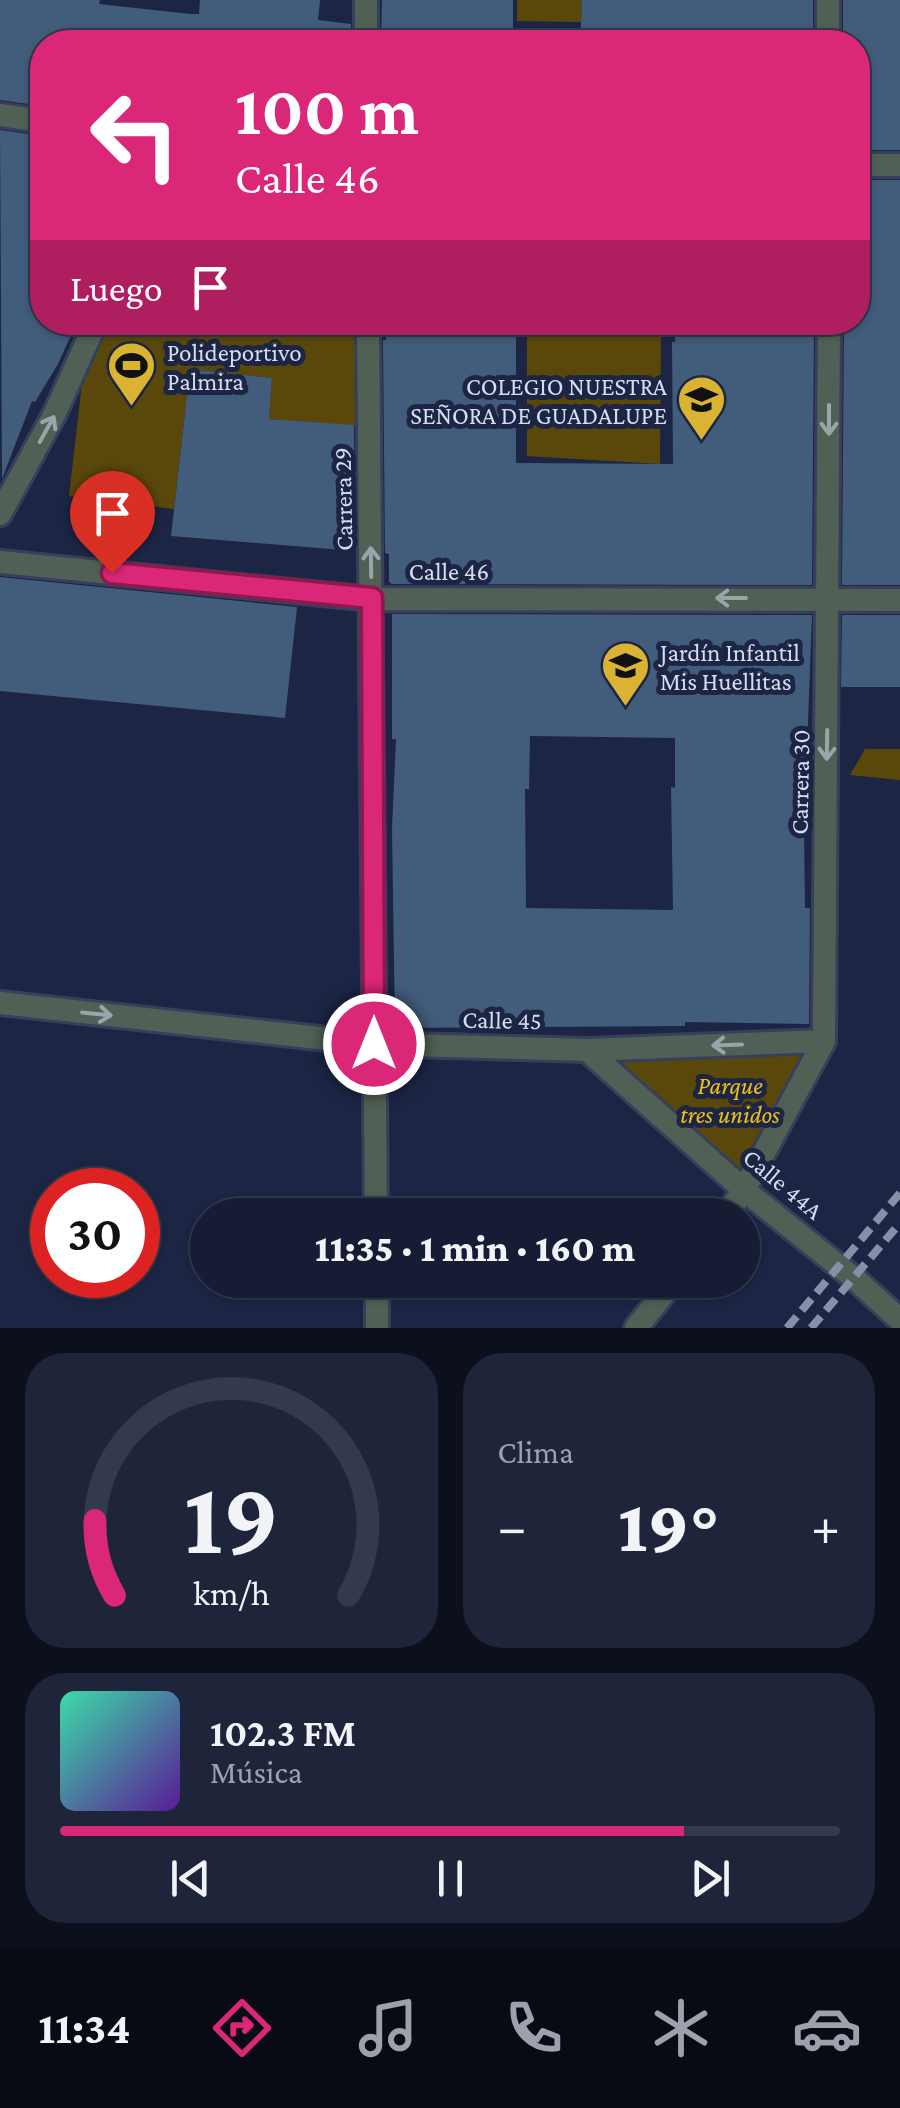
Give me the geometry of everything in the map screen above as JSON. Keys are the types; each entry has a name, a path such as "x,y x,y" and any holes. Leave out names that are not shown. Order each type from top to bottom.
{"street":[{"path":"366,0 366,30"},
{"path":"828,0 828,30"},
{"path":"0,114 30,119"},
{"path":"870,166 900,165"},
{"path":"0,514 55,413 90,335"},
{"name":"Carrera 29","path":"368,335 376,1198"},
{"name":"Carrera 30","path":"738,1198 824,1041 829,335"},
{"name":"Calle 46","path":"0,562 372,598 900,600"},
{"name":"Calle 45","path":"0,1003 374,1044 587,1050 824,1041"},
{"name":"Calle 44A","path":"587,1050 744,1190 856,1279 900,1320"},
{"path":"377,1298 377,1328"},
{"path":"636,1328 660,1298"}],"green space":[{"path":"517,0 582,0 581,22 517,21"},
{"path":"94,335 361,335 359,426 269,419 272,378 190,369 174,509 69,496 85,357"},
{"path":"527,335 661,335 660,464 527,456"},
{"path":"865,749 900,749 900,780 850,775"},
{"name":"Parque tres unidos","path":"811,1050 743,1177 607,1056"}],"building":[{"path":"0,0 100,0 99,4 199,14 200,0 320,0 318,20 351,24 351,30 30,30 30,104 0,100"},
{"path":"382,0 513,0 513,30 381,30"},
{"path":"582,0 813,0 813,30 581,30"},
{"path":"843,0 900,0 900,150 870,150 870,30 843,30"},
{"path":"0,130 30,134 30,335 71,335 58,364 35,402 32,401 2,479"},
{"path":"870,180 900,180 900,585 842,585 844,335 870,335"},
{"path":"386,335 516,335 516,463 673,464 675,335 814,335 812,585 392,584 389,554 385,553"},
{"path":"190,369 272,378 269,419 354,425 355,551 171,536"},
{"path":"0,577 297,607 285,718 0,691"},
{"path":"392,614 812,615 804,829 805,908 810,908 809,1024 685,1022 685,1026 395,1028 392,829 396,739 392,739","holes":["530,736 675,738 675,788 671,787 673,910 526,908 525,789 529,789"]},
{"path":"842,615 900,615 900,687 841,687"}],"railway":[{"path":"787,1328 900,1193"},
{"path":"811,1328 900,1223"}],"place":[{"name":"Polideportivo Palmira","path":"132,408"},
{"name":"COLEGIO NUESTRA SEÑORA DE GUADALUPE","path":"702,442"},
{"name":"Jardín Infantil Mis Huellitas","path":"625,708"}],"route":[{"path":"112,573 372,598 374,1044"}]}
